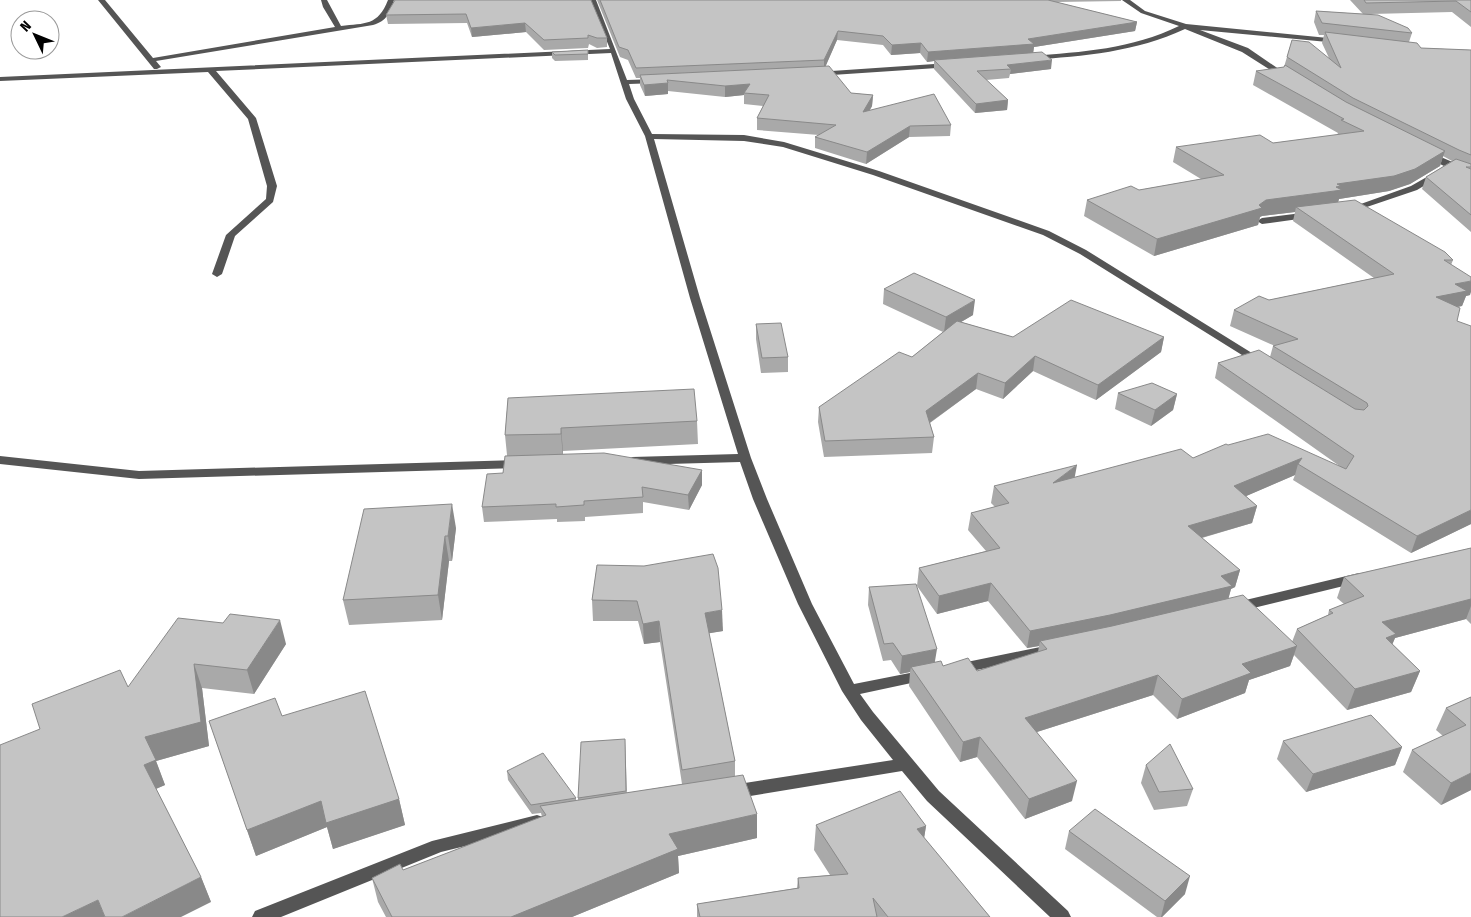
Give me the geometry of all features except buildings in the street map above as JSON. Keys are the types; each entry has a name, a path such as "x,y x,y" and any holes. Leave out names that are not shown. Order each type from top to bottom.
{"street":[{"path":"101,0 160,70"},
{"path":"324,0 339,28"},
{"path":"152,60 374,23 385,16 391,0"},
{"path":"593,0 614,51 630,99 649,136 745,458 760,499 805,604 850,690 867,716 906,764 933,796 1062,917"},
{"path":"1125,0 1143,12 1185,26 1245,50 1296,83"},
{"path":"1024,59 1094,53 1131,47 1164,38 1185,26 1347,41"},
{"path":"0,79 160,70 614,51"},
{"path":"810,74 954,64"},
{"path":"209,68 252,118 272,186 270,200 231,235 217,274"},
{"path":"625,82 664,80"},
{"path":"649,136 744,138 784,145 876,173 1046,233 1083,252 1273,370"},
{"path":"1416,148 1451,166 1471,173"},
{"path":"1336,212 1359,211 1414,188 1451,166"},
{"path":"1262,221 1317,215"},
{"path":"616,462 745,458"},
{"path":"0,460 139,475 536,464"},
{"path":"1222,611 1376,574"},
{"path":"850,690 1069,646"},
{"path":"714,795 906,764"},
{"path":"261,917 438,846 521,825 550,820"}]}
